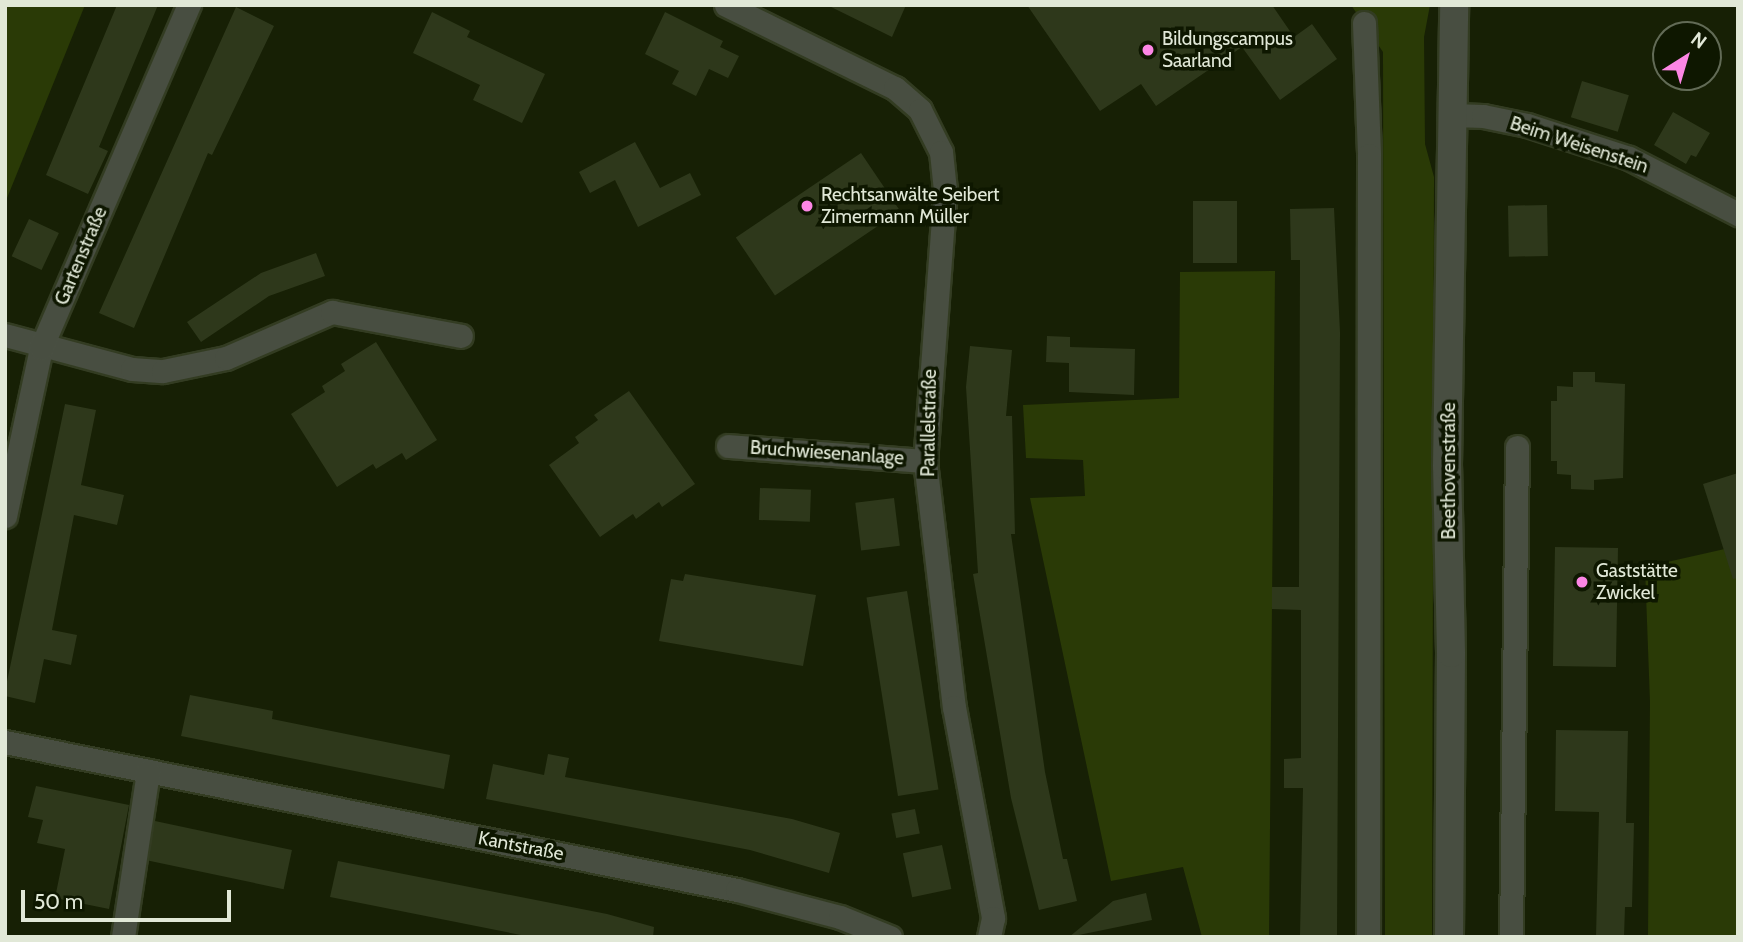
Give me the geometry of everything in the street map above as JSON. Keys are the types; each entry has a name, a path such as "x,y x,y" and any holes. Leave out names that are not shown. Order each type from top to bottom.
{"street":[{"name":"Gartenstraße","path":"5,516 41,348 189,5"},
{"name":"Beethovenstraße","path":"1449,937 1451,653 1447,467 1454,5"},
{"name":"Parallelstraße","path":"741,8 895,88 931,125 941,152 945,191 925,461 954,706 993,918 989,937"},
{"path":"1364,23 1369,155 1368,937"},
{"name":"Beim Weisenstein","path":"1452,115 1513,122 1629,158 1738,214"},
{"path":"5,335 41,348 132,369 163,371 226,358 332,312 350,312 461,336"},
{"name":"Bruchwiesenanlage","path":"729,446 925,461"},
{"path":"1511,937 1517,447"},
{"name":"Kantstraße","path":"5,742 737,890 840,917 890,937"},
{"path":"123,937 148,771"}],"green space":[{"path":"5,5 85,5 5,203"},
{"path":"1351,5 1430,5 1424,37 1425,144 1434,177 1432,937 1385,937 1383,52"},
{"path":"1275,271 1269,937 1202,937 1183,867 1111,881 1030,498 1085,496 1083,460 1026,458 1023,405 1179,398 1180,272"},
{"path":"1738,546 1738,937 1648,937 1650,702 1645,567"}],"building":[{"path":"117,5 158,5 99,147 108,151 88,194 46,175"},
{"path":"827,5 906,5 892,37"},
{"name":"Bildungscampus Saarland","path":"1027,5 1272,5 1294,37 1312,24 1337,59 1280,100 1242,47 1156,106 1141,84 1100,111"},
{"path":"236,7 274,26 212,155 208,153 134,328 99,313"},
{"path":"432,12 470,31 467,37 545,74 522,123 473,100 480,85 413,53"},
{"path":"665,12 723,41 720,47 739,56 728,78 709,69 696,96 672,84 679,71 645,54"},
{"path":"1582,81 1629,95 1618,132 1571,117"},
{"path":"1673,112 1710,133 1696,157 1691,155 1686,164 1654,145"},
{"path":"635,142 660,188 690,173 701,195 638,227 615,180 590,193 579,172"},
{"path":"861,153 900,211 775,295 736,237"},
{"path":"1193,201 1237,201 1237,263 1193,263"},
{"path":"1547,205 1548,256 1509,257 1508,206"},
{"path":"1334,208 1340,332 1337,936 1300,935 1303,788 1284,788 1284,759 1301,758 1301,610 1272,609 1272,587 1299,587 1300,260 1291,260 1290,209"},
{"path":"29,219 59,233 42,270 12,256"},
{"path":"316,253 325,276 269,296 201,342 187,322 261,273"},
{"path":"1047,336 1070,337 1070,347 1135,349 1134,395 1069,392 1069,363 1046,362"},
{"path":"376,342 437,440 406,460 402,453 376,469 373,464 337,487 291,414 325,392 322,386 345,371 341,364"},
{"path":"970,346 1012,350 1006,416 1012,416 1015,534 1011,534 1045,772 1063,859 1067,859 1077,901 1039,910 1011,798 973,574 978,573 966,387"},
{"path":"1573,372 1595,372 1595,382 1625,384 1623,478 1594,480 1594,490 1571,489 1571,475 1557,474 1557,461 1551,461 1551,401 1557,401 1557,386 1573,387"},
{"path":"629,391 695,484 662,507 659,502 636,519 633,514 600,537 549,465 579,443 575,437 598,420 594,415"},
{"path":"65,404 96,410 81,485 124,495 117,525 74,515 52,630 77,635 71,665 44,659 35,703 5,696 5,691"},
{"path":"1738,473 1738,578 1733,579 1703,484"},
{"path":"760,488 811,490 810,522 759,520"},
{"path":"894,498 900,546 861,550 855,503"},
{"path":"1555,547 1618,548 1616,667 1553,666"},
{"path":"685,574 816,595 803,666 659,641 671,579 683,581"},
{"path":"907,591 938,790 898,796 867,597"},
{"path":"190,695 273,711 272,719 450,755 444,789 181,736"},
{"path":"1556,730 1628,731 1626,823 1634,823 1632,907 1625,907 1624,937 1596,937 1599,812 1555,811"},
{"path":"548,754 569,758 565,777 792,819 840,833 829,873 750,850 486,799 493,764 544,775"},
{"path":"36,786 129,805 109,909 55,898 65,849 37,843 43,820 28,817"},
{"path":"915,809 920,834 896,838 891,814"},
{"path":"155,821 292,850 284,889 147,860"},
{"path":"942,845 951,889 912,897 903,853"},
{"path":"338,861 607,914 654,927 653,937 531,937 330,897"},
{"path":"1146,893 1152,920 1069,937 1113,901"}],"place":[{"name":"Bildungscampus Saarland","path":"1148,50"},
{"name":"Rechtsanwälte Seibert Zimermann Müller","path":"807,206"},
{"name":"Gaststätte Zwickel","path":"1582,582"}]}
